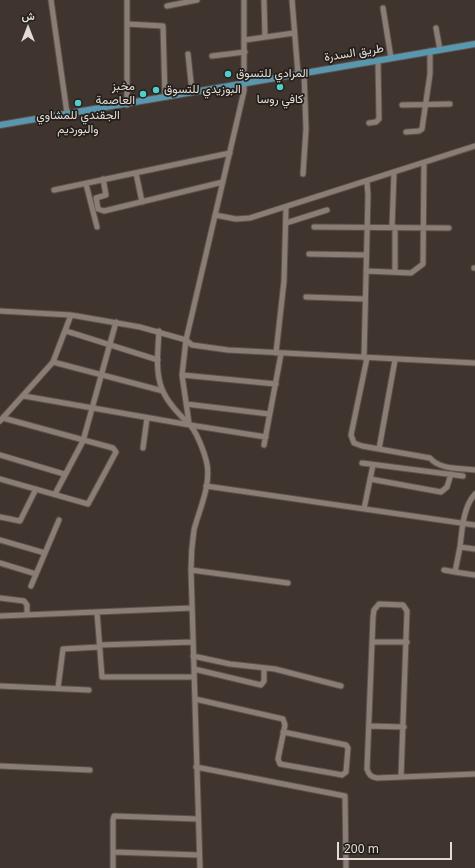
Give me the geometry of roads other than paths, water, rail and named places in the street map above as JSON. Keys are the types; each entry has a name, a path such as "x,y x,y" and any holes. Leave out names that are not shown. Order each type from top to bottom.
{"main road":[{"name":"طريق السدرة","path":"0,125 475,44"}],"street":[{"path":"51,0 67,113"},
{"path":"127,0 127,104"},
{"path":"167,6 197,0"},
{"path":"200,868 191,570 193,538 206,486 208,471 205,455 190,424 182,375 186,340 245,83 244,0"},
{"path":"264,0 265,36"},
{"path":"292,0 294,33 301,73 306,129 303,174"},
{"path":"383,8 391,58"},
{"path":"127,24 163,26 165,97"},
{"path":"436,28 440,50"},
{"path":"245,40 294,33"},
{"path":"406,132 421,130 430,68 430,51"},
{"path":"212,56 245,52"},
{"path":"188,54 192,92"},
{"path":"369,123 376,122 379,119 378,61"},
{"path":"402,105 450,104"},
{"path":"215,216 243,219 394,174 475,146"},
{"path":"54,190 230,153"},
{"path":"366,271 411,273 423,264 424,163"},
{"path":"136,173 142,202"},
{"path":"394,174 395,272"},
{"path":"102,179 106,195 96,198 97,207 99,210 104,211 223,182"},
{"path":"367,182 368,195 365,299 366,358 351,435 354,443 357,445 426,457 438,466 475,470"},
{"path":"86,184 97,227"},
{"path":"264,446 276,384 284,281 286,207"},
{"path":"286,223 327,210"},
{"path":"314,227 449,228"},
{"path":"309,254 366,255"},
{"path":"306,297 365,299"},
{"path":"0,311 71,315 116,322 159,332 186,340 192,345 200,346 278,354 475,363"},
{"path":"0,479 86,504 90,503 116,451 113,448 2,419 53,362 66,332 71,315"},
{"path":"55,494 64,474 83,441 116,322"},
{"path":"66,332 158,360"},
{"path":"159,332 158,360 163,391 181,418 190,424"},
{"path":"379,449 395,360"},
{"path":"53,362 163,391"},
{"path":"182,375 276,384"},
{"path":"24,396 266,437"},
{"path":"186,404 270,414"},
{"path":"143,448 147,418"},
{"path":"0,455 64,474"},
{"path":"362,463 463,476"},
{"path":"364,509 373,465"},
{"path":"370,479 441,492 447,487 451,474"},
{"path":"206,486 475,525"},
{"path":"0,517 20,521 36,489"},
{"path":"455,572 463,523 472,498 475,494"},
{"path":"30,586 59,520"},
{"path":"0,540 45,553"},
{"path":"460,547 475,549"},
{"path":"0,563 36,574"},
{"path":"191,570 288,583"},
{"path":"444,570 475,575"},
{"path":"0,598 24,601 27,605 27,615"},
{"path":"402,777 406,608 403,605 379,604 374,610 368,773 371,777 377,778 402,777 475,774"},
{"path":"0,616 192,608"},
{"path":"97,612 102,677 194,677"},
{"path":"58,688 64,648 193,642"},
{"path":"372,642 406,642"},
{"path":"193,656 230,664 264,668 300,675 341,686"},
{"path":"194,669 261,685 264,681 264,668"},
{"path":"0,686 89,690"},
{"path":"194,699 280,718 284,722 278,760 280,764 342,775 348,769 348,748 346,745 283,732"},
{"path":"369,726 404,727"},
{"path":"0,766 90,770"},
{"path":"196,767 345,796 346,868"},
{"path":"113,868 112,852 114,816 198,819"},
{"path":"112,852 199,855"}],"place":[{"name":"المرادي للتسوق","path":"228,74"},
{"name":"كافي روسا","path":"280,87"},
{"name":"البوزيدي للتسوق","path":"156,90"},
{"name":"مخبز العاصمة","path":"143,94"},
{"name":"الجقندي للمشاوي والبورديم","path":"78,103"}]}
